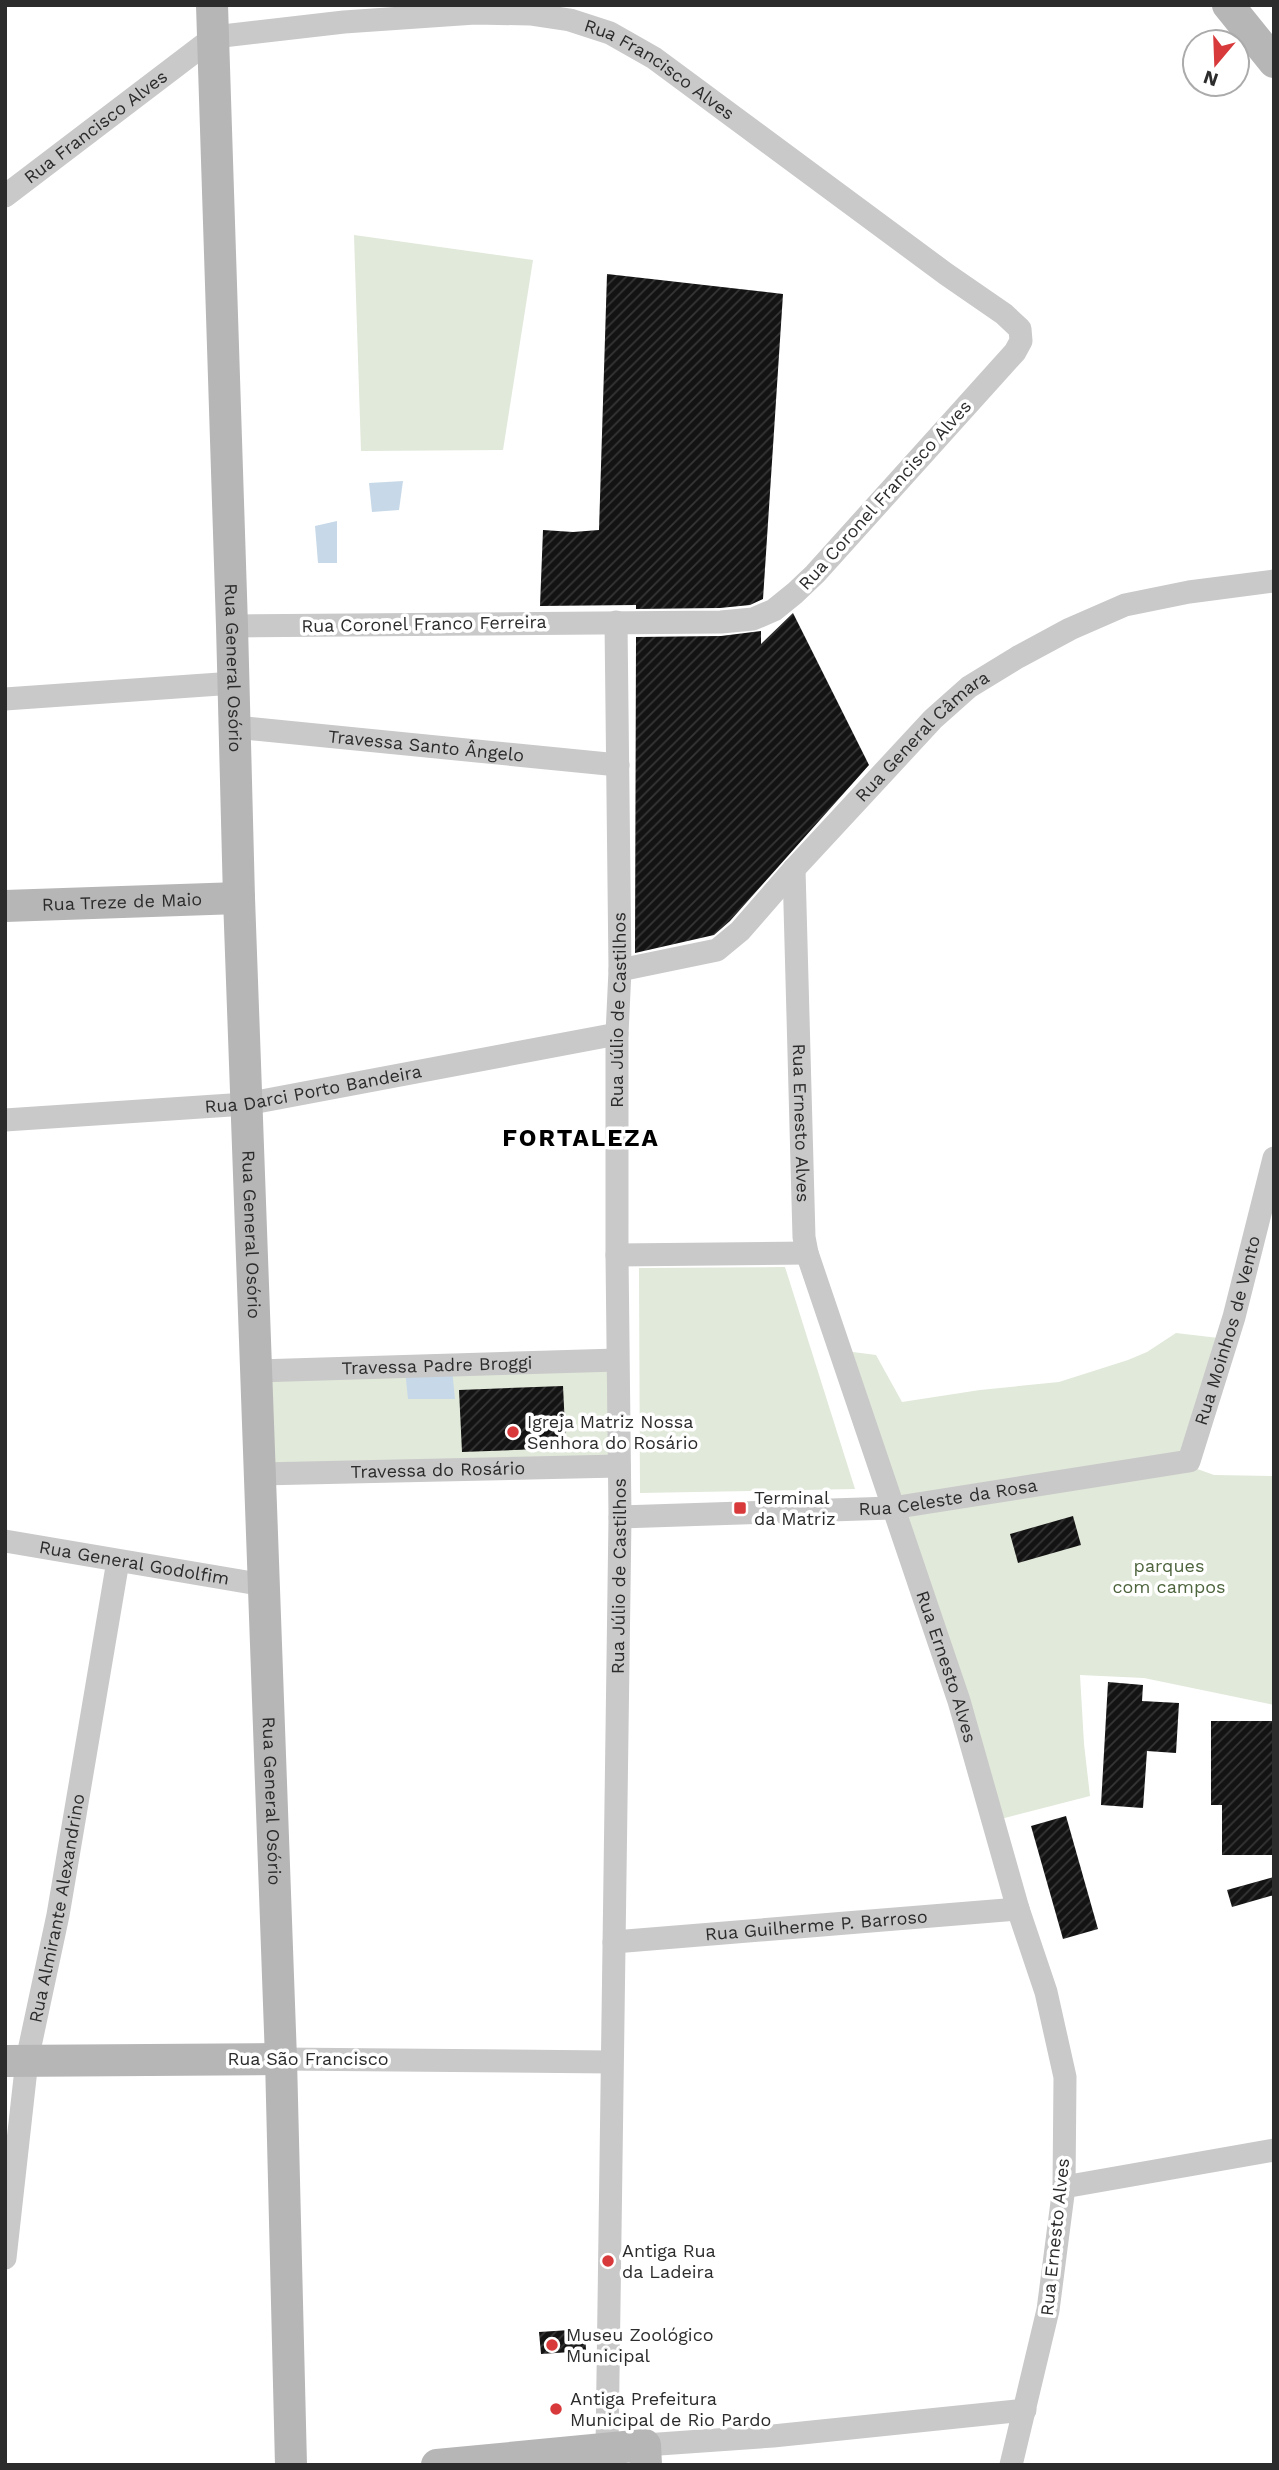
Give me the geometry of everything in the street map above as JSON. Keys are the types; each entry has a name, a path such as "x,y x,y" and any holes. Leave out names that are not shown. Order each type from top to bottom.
{"street":[{"name":"Rua General Osório","path":"212,5 239,898 281,2059 291,2465"},
{"path":"1228,5 1274,62"},
{"name":"Rua Francisco Alves","path":"5,195 214,37 344,22 475,13 530,13 570,20 610,33 654,58 1016,323 1020,329 1021,341 1015,352"},
{"name":"Rua Coronel Francisco Alves","path":"616,622 721,622 753,619 774,610 815,573 1015,352"},
{"name":"Rua General Câmara","path":"620,970 717,950 740,931 933,719 969,687 1018,657 1070,629 1125,605 1189,592 1274,581"},
{"name":"Rua Coronel Franco Ferreira","path":"232,626 616,622"},
{"name":"Rua Júlio de Castilhos","path":"607,2448 620,1517 617,1034 620,970 616,622"},
{"path":"5,699 234,683"},
{"name":"Travessa Santo Ângelo","path":"235,727 618,765"},
{"name":"Rua Ernesto Alves","path":"794,869 804,1237 807,1253 959,1701 1018,1909 1046,1992 1065,2077 1064,2187 1048,2310 1011,2465"},
{"name":"Rua Treze de Maio","path":"5,906 239,898"},
{"name":"Rua Darci Porto Bandeira","path":"5,1120 246,1104 617,1034"},
{"name":"Rua Moinhos de Vento","path":"1189,1461 1234,1317 1274,1158"},
{"path":"617,1255 807,1253"},
{"name":"Travessa Padre Broggi","path":"257,1371 617,1360"},
{"name":"Rua Celeste da Rosa","path":"620,1517 892,1508 1189,1461"},
{"name":"Travessa do Rosário","path":"260,1474 619,1466"},
{"name":"Rua General Godolfim","path":"5,1541 264,1585"},
{"name":"Rua Almirante Alexandrino","path":"5,2258 11,2064 58,1915 118,1561"},
{"name":"Rua Guilherme P. Barroso","path":"614,1942 1018,1909"},
{"name":"Rua São Francisco","path":"11,2064 281,2059 611,2062"},
{"path":"1064,2187 1274,2151"},
{"path":"437,2465 607,2448 646,2455 773,2436 1025,2410"}],"green space":[{"path":"354,235 533,260 503,450 361,451"},
{"path":"785,1267 855,1489 640,1493 639,1268"},
{"path":"1176,1333 1227,1339 1188,1459 894,1506 845,1351 876,1355 902,1402 1059,1382 1128,1360 1147,1352"},
{"path":"615,1362 618,1465 262,1471 258,1372"},
{"name":"parques com campos","path":"1189,1466 1214,1475 1274,1476 1274,1705 1144,1678 1080,1675 1090,1796 997,1820 898,1511"}],"water":[{"path":"403,481 399,510 372,512 369,483"},
{"path":"337,521 337,563 318,563 315,526"},
{"path":"452,1369 455,1399 408,1399 405,1370"}],"building":[{"path":"607,274 783,294 763,599 750,605 636,609 636,605 540,606 543,530 599,530"},
{"path":"793,613 869,765 730,921 714,935 635,953 636,637 721,636 761,631 761,644"},
{"name":"Igreja Matriz Nossa Senhora do Rosário","path":"563,1386 566,1448 462,1452 459,1390"},
{"path":"1073,1516 1081,1545 1018,1563 1010,1534"},
{"path":"1108,1682 1143,1685 1142,1701 1179,1703 1176,1753 1147,1751 1143,1808 1101,1805"},
{"path":"1211,1721 1274,1721 1274,1855 1222,1855 1222,1805 1211,1805"},
{"path":"1066,1816 1098,1929 1063,1939 1031,1826"},
{"path":"1274,1877 1274,1895 1232,1907 1227,1890"},
{"path":"585,2329 586,2351 541,2354 539,2332"}],"place":[{"name":"Igreja Matriz Nossa Senhora do Rosário","path":"513,1432"},
{"name":"Terminal da Matriz","path":"740,1508"},
{"name":"Antiga Rua da Ladeira","path":"608,2261"},
{"name":"Museu Zoológico Municipal","path":"552,2345"},
{"name":"Antiga Prefeitura Municipal de Rio Pardo","path":"556,2409"}],"district":[{"name":"FORTALEZA","path":"581,1138"}]}
